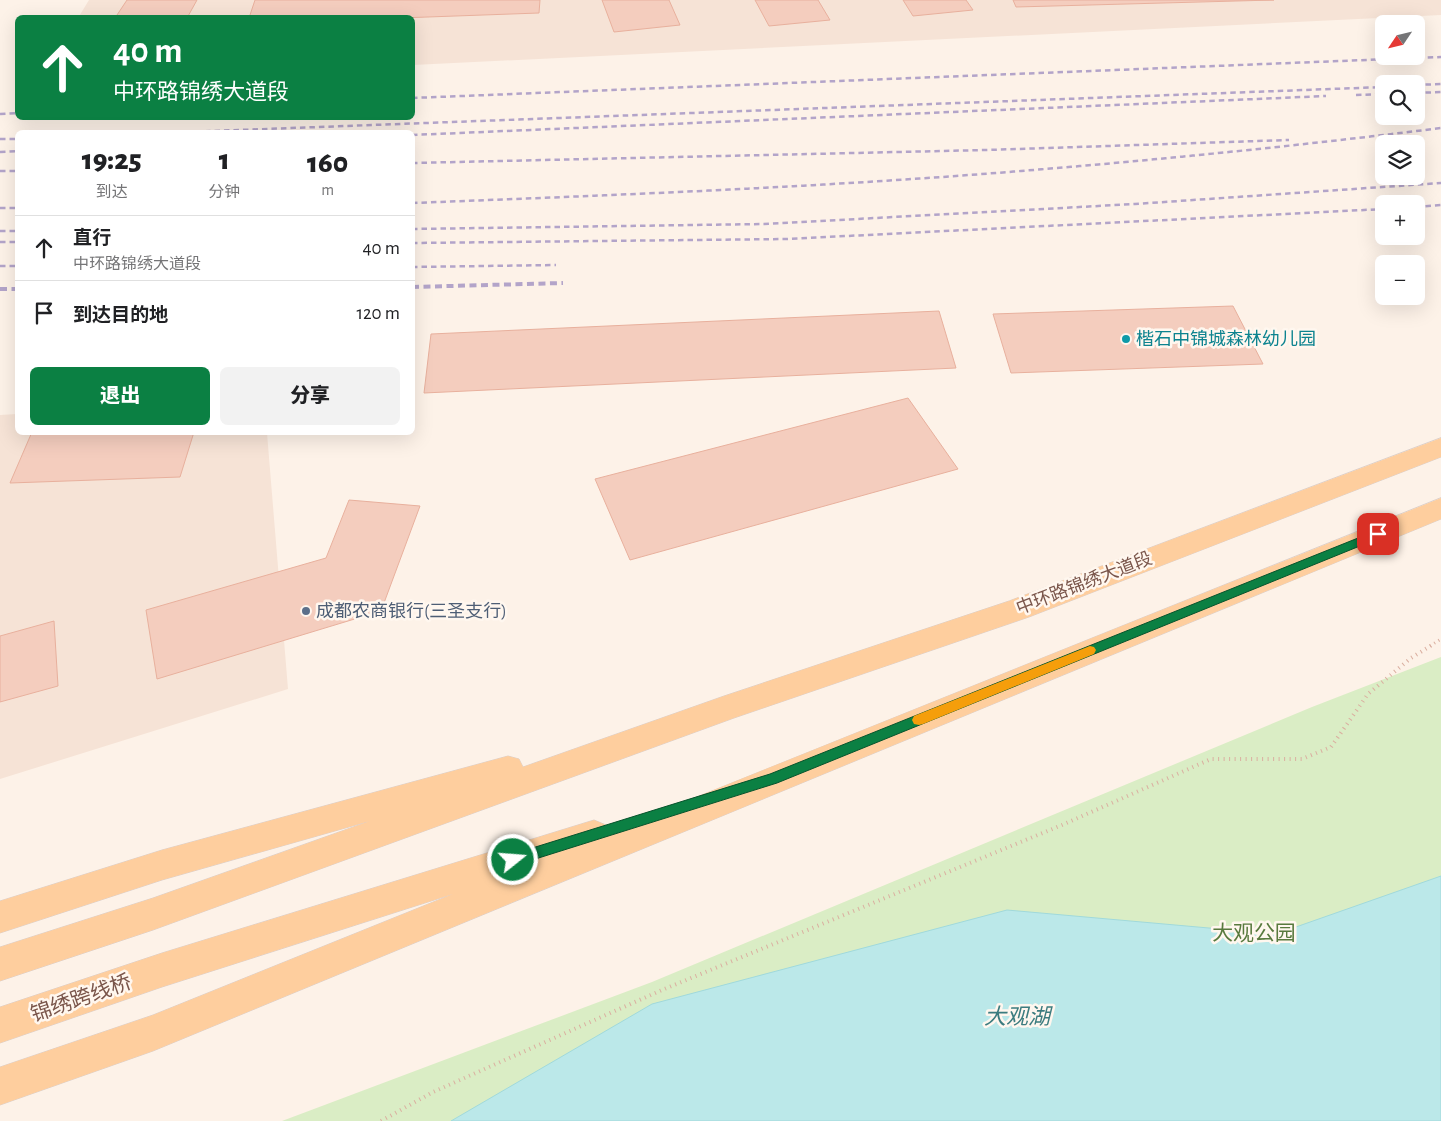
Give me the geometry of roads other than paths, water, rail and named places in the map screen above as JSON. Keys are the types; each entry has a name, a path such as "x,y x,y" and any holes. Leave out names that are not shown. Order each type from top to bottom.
{"main road":[{"name":"中环路锦绣大道段","path":"724,709 1019,609 1441,446"},
{"path":"0,1086 153,1033 772,779 1441,508"},
{"path":"0,964 153,914 724,709"},
{"path":"0,916 162,865 724,709"},
{"name":"锦绣跨线桥","path":"0,1025 162,970 772,779"}],"water":[{"name":"大观湖","path":"1441,876 1441,1121 451,1121 652,1004 1007,910 1276,934"}],"railway":[{"path":"415,98 1441,57"},
{"path":"1425,85 1441,84"},
{"path":"239,130 1375,87"},
{"path":"1425,93 1441,92"},
{"path":"1356,95 1375,94"},
{"path":"415,135 1326,96"},
{"path":"0,114 15,113"},
{"path":"415,203 888,181 1199,155 1441,128"},
{"path":"0,139 15,139"},
{"path":"415,163 986,150 1289,140"},
{"path":"0,152 15,151"},
{"path":"0,171 15,171"},
{"path":"415,229 764,224 1135,204 1441,183"},
{"path":"1425,206 1441,205"},
{"path":"0,208 15,208"},
{"path":"415,243 787,239 1375,209"},
{"path":"0,231 15,231"},
{"path":"0,242 15,242"},
{"path":"415,267 556,265"},
{"path":"0,266 15,266"},
{"path":"415,287 563,283"},
{"path":"0,289 15,289"}],"place":[{"name":"楷石中锦城森林幼儿园","path":"1126,339"},
{"name":"成都农商银行(三圣支行)","path":"306,611"}],"park label":[{"name":"大观公园","path":"1254,933"}]}
